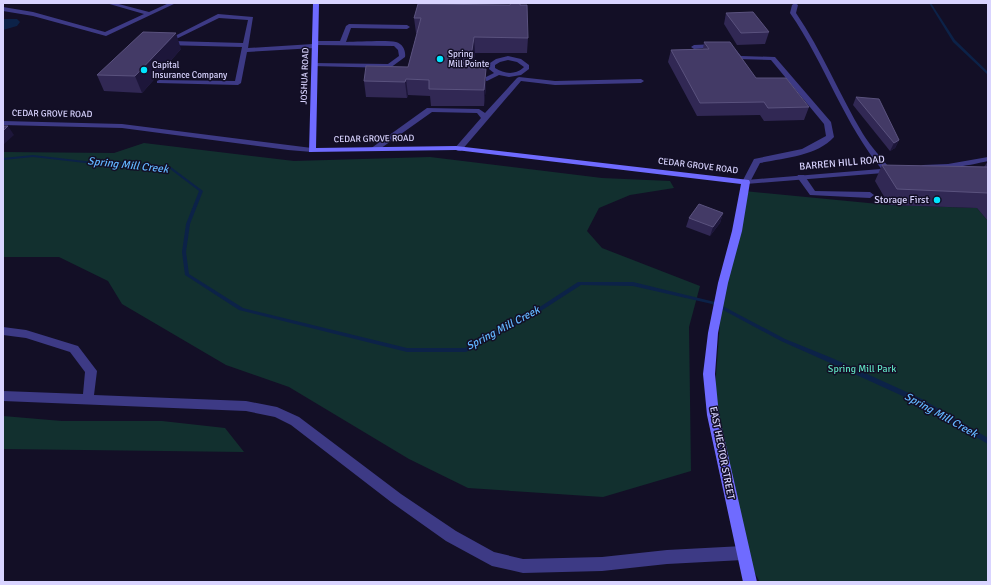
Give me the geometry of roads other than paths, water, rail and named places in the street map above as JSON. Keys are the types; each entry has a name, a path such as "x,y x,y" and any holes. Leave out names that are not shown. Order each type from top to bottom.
{"main road":[{"name":"JOSHUA ROAD","path":"312,150 316,3"},
{"name":"CEDAR GROVE ROAD","path":"312,150 458,148 746,182"},
{"name":"EAST HECTOR STREET","path":"746,182 737,231 723,283 713,333 709,374 713,415 750,582"}],"street":[{"path":"111,3 149,14"},
{"path":"3,9 33,14 106,34 173,3"},
{"path":"795,5 793,13 806,30 859,134 872,155 887,170"},
{"path":"160,82 238,83 245,48 251,18 218,16 164,43 245,48 342,43 395,44 400,47 402,52 402,57 390,66 314,66"},
{"path":"342,43 349,26 407,27"},
{"path":"694,47 731,46 739,58 773,58 828,124 830,137 819,145 803,151 757,161 746,182"},
{"path":"458,148 485,117 517,76 524,71 527,66 523,61 514,58 498,60 492,64 492,69 499,73 517,76 555,83 641,81"},
{"path":"463,75 487,79 499,73"},
{"path":"374,149 430,110 479,111 485,117"},
{"name":"CEDAR GROVE ROAD","path":"3,123 120,126 156,129 271,146 312,150"},
{"path":"917,168 948,166 988,159"},
{"name":"BARREN HILL ROAD","path":"746,182 902,169"},
{"path":"801,177 814,193 870,195"},
{"path":"3,332 26,334 74,349 91,371 88,400"},
{"path":"3,396 246,406 277,412 295,421 396,498 451,536 492,559 523,566 602,564 667,557 743,553"}],"water":[{"path":"3,19 17,19 20,22 17,26 3,30"}],"waterway":[{"path":"930,3 954,41 988,74"},
{"name":"Spring Mill Creek","path":"3,159 33,156 85,162 125,163 171,168 201,191 188,224 184,252 187,275 241,309 407,350 466,350 531,315 580,283 633,284 713,303 783,340 920,401 988,441"}],"place":[{"name":"Spring Mill Pointe","path":"440,59"},
{"name":"Capital Insurance Company","path":"144,70"},
{"name":"Storage First","path":"937,200"}],"park label":[{"name":"Spring Mill Park","path":"862,369"}]}
